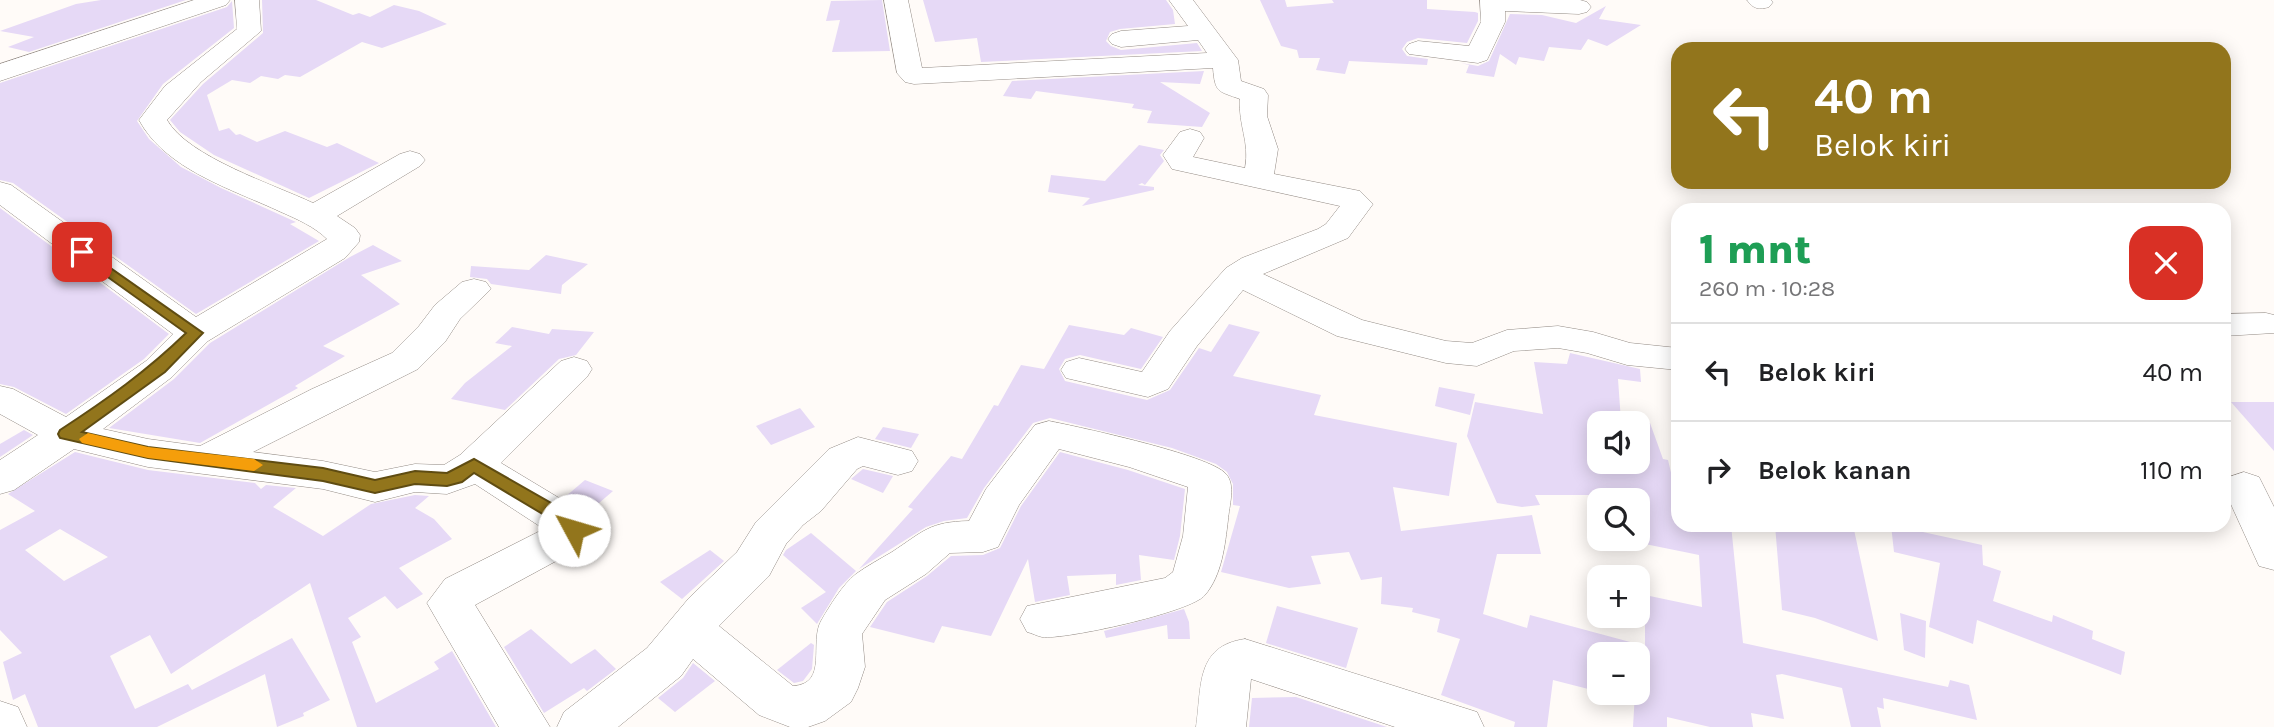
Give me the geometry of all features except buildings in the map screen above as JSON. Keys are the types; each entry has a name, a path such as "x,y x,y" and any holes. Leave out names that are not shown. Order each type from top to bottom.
{"street":[{"path":"0,73 71,43 218,0"},
{"path":"0,480 126,395 159,369 195,333 333,251 343,242 344,235 316,215 221,174 166,140 155,130 153,120 175,92 249,31 247,0"},
{"path":"896,0 910,73 914,76 1225,60"},
{"path":"1181,0 1225,60 1228,86 1253,93 1253,116 1263,149 1258,180"},
{"path":"1418,49 1478,55 1493,22 1493,1 1579,7"},
{"path":"1121,39 1204,32"},
{"path":"1079,370 1148,385 1155,381 1183,339 1238,275 1254,265 1329,236 1337,231 1357,204 1349,198 1182,163 1178,155 1191,138"},
{"path":"316,215 411,160"},
{"path":"0,191 195,333"},
{"path":"1238,275 1350,328 1446,352 1477,355 1507,341 1558,337 1593,343 1627,354 1671,358"},
{"path":"204,461 325,398 405,361 432,334 447,312 474,289"},
{"path":"2231,325 2266,324"},
{"path":"0,398 66,434 148,453 323,475 375,487 415,478 447,480 456,477 474,465 574,369"},
{"path":"691,630 776,701 792,707 808,706 834,688 841,667 839,631 869,588 910,562 935,542 947,537 983,536 1001,499 1049,434 1208,477 1211,484 1205,521 1195,573 1188,587 1178,594 1080,615 1043,619"},
{"path":"582,727 664,662 705,611 753,564 771,533 843,459 858,451 898,461"},
{"path":"474,465 574,527 567,536 461,591 450,603 525,727"},
{"path":"2248,487 2274,554"},
{"path":"1221,727 1229,665 1245,658 1459,727"}],"slow traffic":[{"path":"88,439 148,453 254,465"}],"route":[{"path":"82,252 195,333 159,369 126,395 66,434 148,453 323,475 375,487 415,478 447,480 474,465 568,520 574,530"}]}
